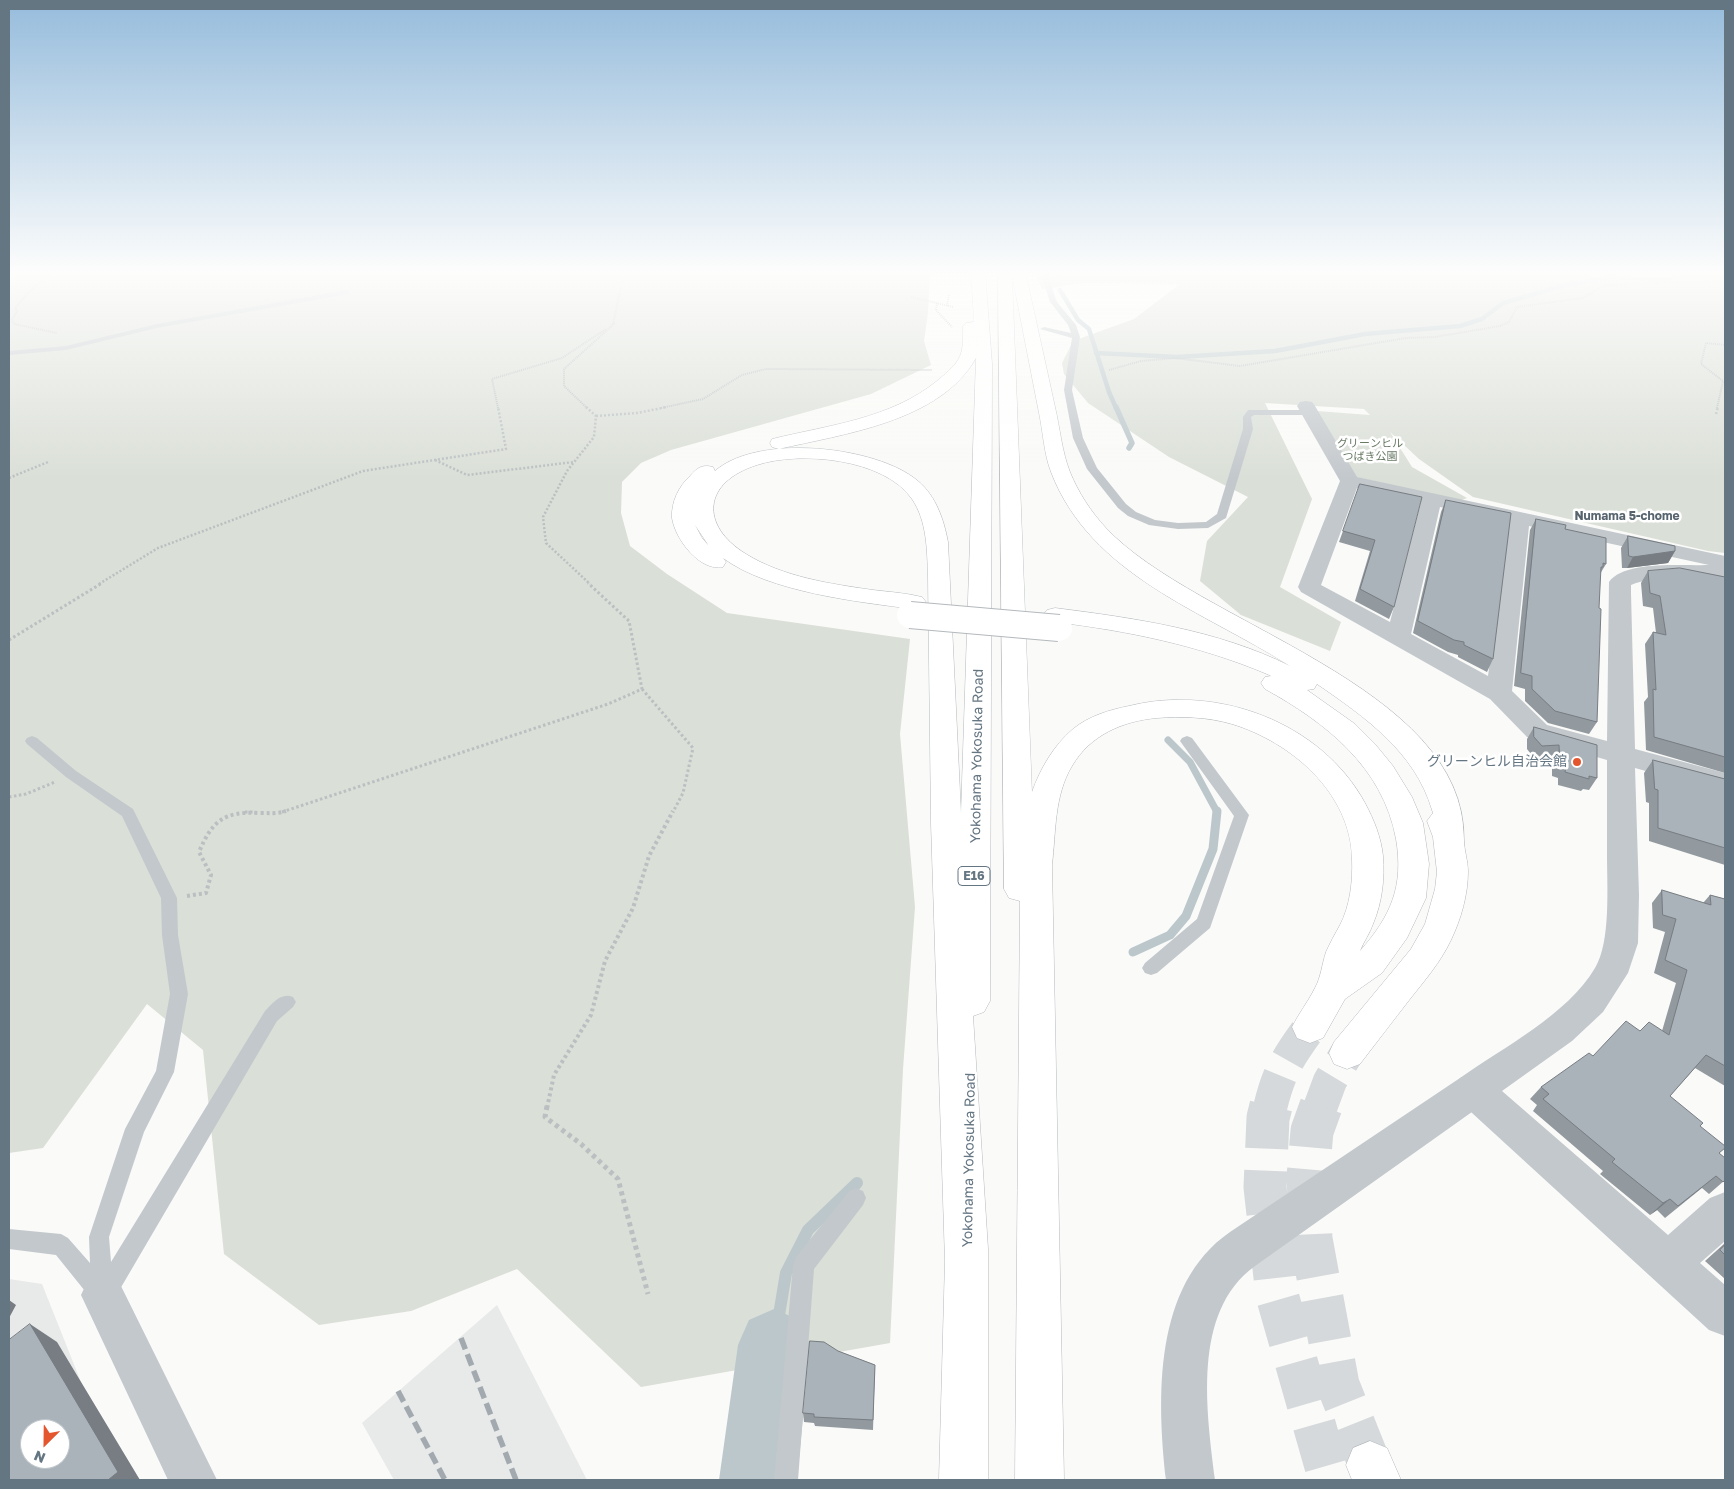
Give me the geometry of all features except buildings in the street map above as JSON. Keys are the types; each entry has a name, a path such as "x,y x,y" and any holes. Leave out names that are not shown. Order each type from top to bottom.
{"highway":[{"path":"912,608 873,611 806,598 779,591 732,572 698,548 686,533 682,518 682,505 687,492 695,481 705,472 730,458 777,444 875,420 907,408 941,387 955,374 968,357 971,340"},
{"name":"Yokohama Yokosuka Road","path":"963,1480 984,364 982,340"},
{"path":"1007,340 1034,1480"},
{"path":"1033,340 1060,471 1072,499 1083,516 1113,547 1146,573 1318,672 1394,728 1421,758 1441,789 1448,812 1453,864 1452,884 1438,930 1426,954 1347,1053"},
{"path":"967,1266 944,758 940,583 937,544 932,515 920,495 902,478 879,465 839,454 793,454 756,461 729,472 709,488 701,511 709,534 726,550 740,559 778,576 819,588 912,608 1057,621 1127,624 1218,645 1269,665 1314,688 1347,709 1390,744 1422,786 1450,836"},
{"path":"1057,621 1179,648 1237,666 1265,679 1293,693 1335,722 1384,773 1400,801 1411,830 1415,866 1411,902 1402,920 1368,966 1332,989"},
{"path":"1040,1480 1036,866 1045,797 1064,758 1076,742 1093,728 1129,713 1170,707 1194,708 1242,717 1264,726 1306,752 1339,783 1353,805 1362,828 1368,860 1366,890 1358,921 1344,952 1332,989 1310,1027"}],"street":[{"path":"1308,409 1350,481 1725,563"},
{"path":"1350,481 1308,587 1499,693 1536,731 1725,783"},
{"path":"1398,637 1432,499"},
{"path":"1499,693 1519,518"},
{"path":"1190,1480 1187,1441 1186,1367 1190,1334 1198,1306 1210,1283 1225,1263 1245,1247 1559,1030 1591,1001 1611,973 1621,943 1623,895 1620,754 1620,582 1631,576 1651,573 1725,572"},
{"path":"1473,1090 1670,1263 1725,1314"},
{"path":"1670,1263 1725,1213"},
{"path":"103,1295 193,1480"}],"lane":[{"path":"9,353 66,348 97,340"},
{"path":"1075,340 1068,390 1078,438 1092,469 1122,506 1132,514 1153,523 1178,526 1208,525 1222,516 1248,429 1246,417 1251,412 1308,409"},
{"path":"9,346 18,352"},
{"path":"32,741 71,774 128,813 169,898 170,935 180,994 165,1072 136,1129 99,1237 103,1295"},
{"path":"1151,968 1204,923 1242,815 1188,741"},
{"path":"103,1295 271,1016 287,1002"},
{"path":"786,1480 804,1265 856,1198"},
{"path":"9,1239 61,1245 103,1295"}],"path":[{"path":"9,640 158,548 364,471 506,449 492,379 562,358 589,340"},
{"path":"596,340 564,369 564,386 596,416 637,413 703,399 742,376 766,369 932,370"},
{"path":"1109,370 1141,361 1175,358 1240,366 1391,340"},
{"path":"1716,414 1724,381 1701,364 1706,343 1725,345"},
{"path":"596,416 594,437 567,471 543,517 546,543 629,621 642,689 693,748 683,793 649,856 633,908 605,961 591,1015 554,1075 545,1117 581,1144 618,1179 648,1294"},
{"path":"434,460 466,475 574,462"},
{"path":"9,478 48,462"},
{"path":"169,898 206,893 212,875 199,852 206,832 224,816 244,811 277,814 608,704 642,689"},
{"path":"9,798 26,794 71,774"}],"shaded area":[{"path":"9,1279 42,1284 120,1480 9,1480"},
{"path":"497,1305 587,1480 394,1480 362,1423"}],"green space":[{"path":"9,340 924,340 931,365 871,394 671,450 641,463 622,482 621,513 630,546 667,574 727,613 910,639 900,734 915,907 903,1069 890,1343 641,1387 517,1269 411,1311 319,1325 224,1254 203,1050 147,1004 43,1148 9,1153"},
{"name":"グリーンヒル つばき公園","path":"1725,340 1725,553 1708,551 1473,497 1419,459 1390,432 1412,467 1467,498 1459,501 1356,477 1317,411 1370,415 1364,409 1265,403 1312,499 1280,587 1341,622 1330,651 1241,615 1200,581 1207,541 1248,497 1169,457 1088,403 1064,374 1062,363 1073,341"}],"waterway":[{"path":"1093,340 1097,353"},
{"path":"1097,353 1177,357 1275,351 1331,340"},
{"path":"1097,353 1116,408"},
{"path":"1116,407 1132,443 1129,448"},
{"path":"1168,740 1190,762 1217,812"},
{"path":"1133,952 1170,935 1186,916 1213,849 1217,812"},
{"path":"774,1345 786,1273 808,1230 857,1183"},
{"path":"758,1480 774,1345"}],"tunnel":[{"path":"1270,1108 1285,1065 1310,1027"},
{"path":"1320,1108 1330,1081 1347,1053"},
{"path":"1271,1106 1268,1118 1265,1187 1277,1295 1330,1480"},
{"path":"1321,1106 1312,1131 1308,1177 1311,1239 1338,1385 1370,1465"}],"railway":[{"path":"461,1338 516,1480"},
{"path":"398,1391 445,1480"}],"place":[{"name":"グリーンヒル自治会館","path":"1577,762"}],"district":[{"name":"Numama 5-chome","path":"1627,516"}]}
